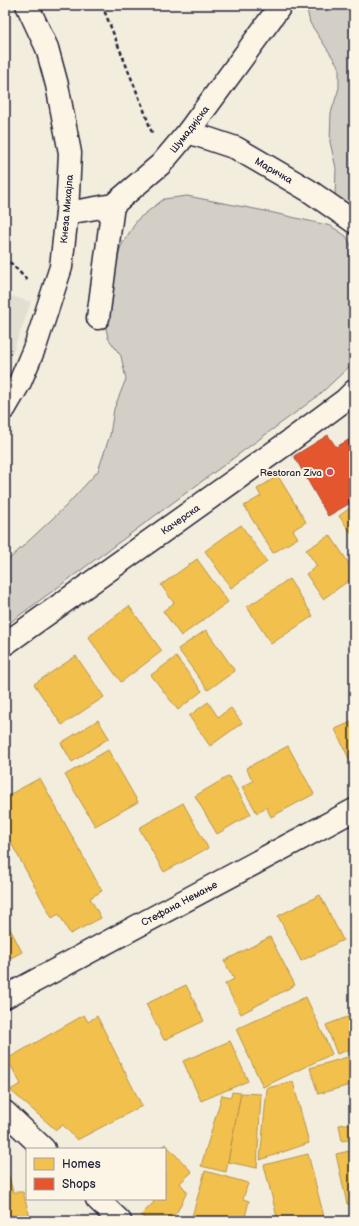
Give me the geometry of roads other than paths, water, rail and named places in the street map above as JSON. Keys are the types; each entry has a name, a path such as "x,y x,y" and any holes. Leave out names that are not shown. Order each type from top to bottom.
{"street":[{"name":"Кнеза Михајла","path":"5,408 20,382 48,313 61,267 67,213 70,153 47,48 27,5"},
{"name":"Шумадијска","path":"113,205 161,164 188,132 281,5"},
{"name":"Маричка","path":"188,132 236,148 308,190 354,222"},
{"path":"67,213 113,205 98,318"},
{"name":"Качерска","path":"5,644 287,443 345,400 354,391"},
{"name":"Стефана Немање","path":"5,997 354,810"},
{"path":"5,1112 43,1148"},
{"path":"98,1200 120,1221"}],"place":[{"name":"Restoran Ziva","path":"330,472"}]}
